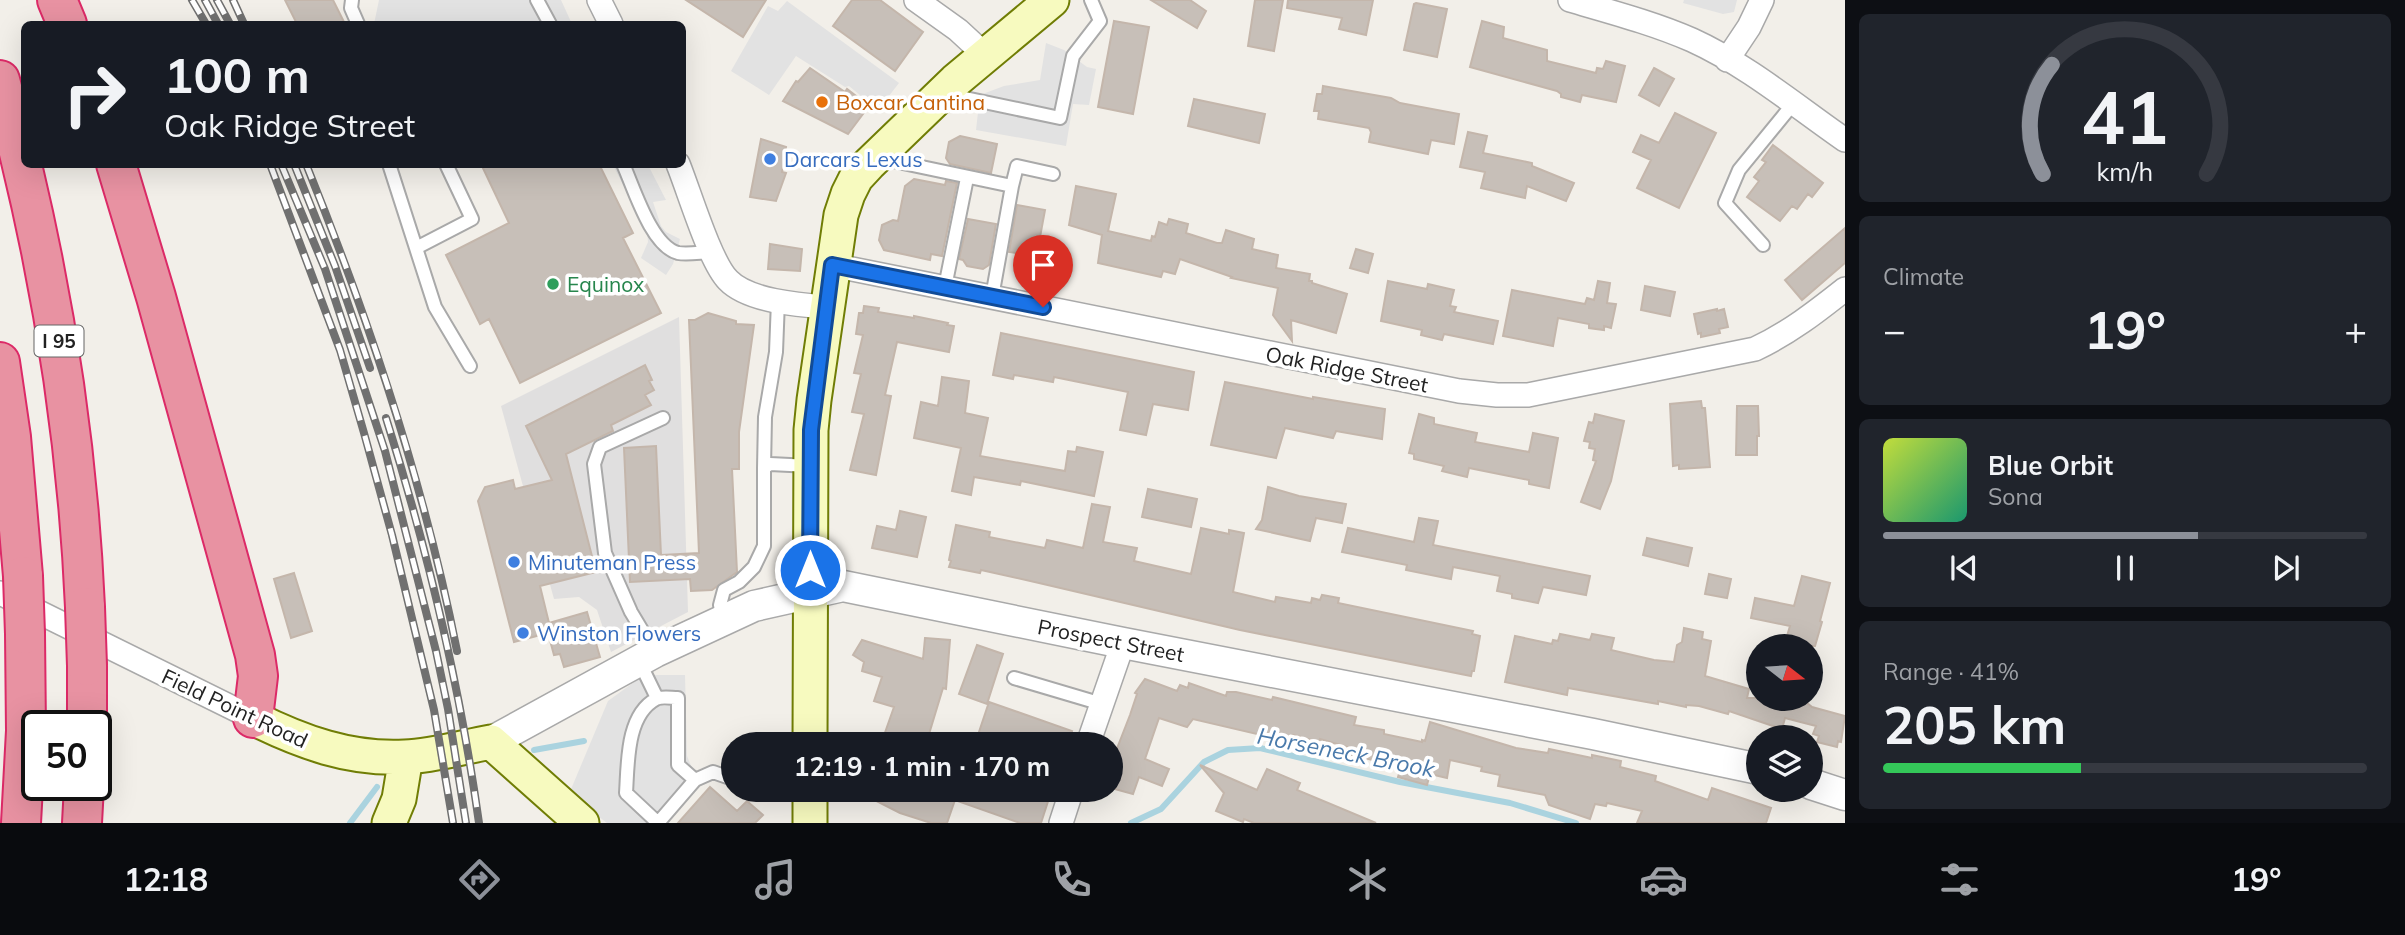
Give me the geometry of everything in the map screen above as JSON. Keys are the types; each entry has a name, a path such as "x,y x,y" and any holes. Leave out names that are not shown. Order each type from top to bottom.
{"highway":[{"path":"57,0 66,21"},
{"name":"I 95","path":"0,80 21,163"},
{"name":"I 95","path":"22,168 36,223 63,367 80,514 86,607 87,710"},
{"path":"117,168 156,297 255,655 258,676 253,718"},
{"path":"0,362 11,437 12,584 25,634 26,730 21,823"},
{"path":"82,823 83,801"}],"main road":[{"path":"810,732 811,466 814,400 841,215 856,178 942,93 1052,0"},
{"name":"Field Point Road","path":"253,718 318,747 361,755 405,757 491,742"},
{"path":"491,742 582,823"},
{"path":"389,823 399,799 405,757"},
{"path":"810,802 810,823"}],"street":[{"path":"599,0 610,21"},
{"path":"916,0 958,30 985,55"},
{"path":"1570,0 1647,23 1694,41 1727,60 1845,140"},
{"path":"1727,60 1749,27 1762,0"},
{"path":"680,168 712,252 727,280 740,289 778,301 827,307"},
{"name":"Oak Ridge Street","path":"832,265 1459,391 1528,395 1755,349 1811,317 1845,289"},
{"name":"Field Point Road","path":"12,584 253,718"},
{"name":"Prospect Street","path":"491,742 647,656 754,606 843,586 1746,766"},
{"path":"1092,732 1123,643"},
{"path":"1823,788 1845,794"},
{"path":"1061,823 1068,802"}],"lane":[{"path":"352,0 351,8 357,21"},
{"path":"537,0 548,21"},
{"path":"942,93 1060,118 1073,56 1100,21 1091,0"},
{"path":"1763,245 1725,203 1739,170 1793,104"},
{"path":"876,158 1012,186"},
{"path":"992,297 1017,166 1053,174"},
{"path":"390,168 435,307 470,366"},
{"path":"416,247 472,219 448,168"},
{"path":"625,168 660,243 678,253 712,252"},
{"path":"945,287 967,178"},
{"path":"723,620 720,605 724,590 739,582 754,567 764,547 765,417 776,352 778,301"},
{"path":"657,698 647,656 606,553 594,464 600,447 663,418"},
{"path":"764,468 770,464 811,466"},
{"path":"1014,678 1102,704"},
{"path":"695,780 678,765 678,698 657,698 641,711 629,741 626,793 658,822 695,780 713,772 721,775"}],"shaded area":[{"path":"379,0 561,0 571,21 375,21"},
{"path":"1684,0 1737,0 1734,12 1723,14 1683,3"},
{"path":"787,1 899,83 878,110 849,86 845,87 796,56 769,95 731,71 768,6 778,11"},
{"path":"1046,43 1064,50 1087,67 1096,69 1089,105 1073,104 1066,146 976,130 980,95 1004,86 1040,80"},
{"path":"615,168 650,168 666,200 653,202 661,226 666,232 680,239 673,264 666,275 641,258 648,242 647,232"},
{"path":"679,317 688,612 611,652 597,610 579,597 554,599 501,406"},
{"path":"644,675 685,675 687,756 700,787 664,823 607,823 569,794 608,701"}],"building":[{"path":"285,0 333,0 344,21 296,21"},
{"path":"686,0 766,0 743,37"},
{"path":"852,0 880,0 923,32 895,71 833,26"},
{"path":"1151,0 1190,0 1206,11 1197,28"},
{"path":"1255,0 1283,0 1274,51 1248,46"},
{"path":"1288,0 1373,0 1366,35 1339,29 1342,18 1287,8"},
{"path":"1416,3 1447,9 1437,57 1404,50"},
{"path":"1114,21 1149,27 1133,114 1098,107"},
{"path":"1482,21 1504,27 1503,38 1547,50 1547,61 1596,73 1597,68 1603,69 1606,61 1625,66 1616,102 1582,95 1580,102 1561,97 1557,91 1470,67"},
{"name":"Boxcar Cantina","path":"810,68 845,92 847,89 869,106 848,134 783,101 796,81"},
{"path":"1654,68 1674,79 1659,106 1639,95"},
{"path":"1323,86 1459,114 1454,144 1431,140 1428,154 1369,142 1369,128 1318,119 1319,111 1314,111 1317,94 1322,94"},
{"path":"1194,99 1265,114 1259,143 1188,126"},
{"path":"1675,113 1716,133 1679,208 1637,188 1651,160 1633,152 1641,135 1659,143"},
{"path":"1468,132 1487,136 1483,153 1532,163 1532,166 1574,183 1566,201 1527,186 1525,198 1481,188 1485,172 1460,167"},
{"path":"960,136 997,144 991,173 950,164 946,158 949,142"},
{"name":"Darcars Lexus","path":"761,139 786,147 782,172 786,173 776,201 750,197"},
{"path":"1773,145 1823,183 1812,197 1808,194 1797,209 1792,206 1780,221 1747,197 1759,181 1754,177 1766,162 1762,160"},
{"name":"Equinox","path":"483,168 601,168 633,233 623,238 661,313 520,383 489,319 480,324 446,255 509,223"},
{"path":"914,179 945,185 946,181 957,183 942,256 931,254 930,260 884,250 879,240 882,225 893,220 898,221 905,186"},
{"path":"1076,186 1116,194 1108,231 1151,241 1152,236 1155,237 1159,222 1167,225 1169,219 1188,224 1186,233 1217,243 1222,243 1226,230 1254,239 1252,249 1278,255 1276,268 1310,274 1309,281 1312,283 1347,294 1336,333 1291,320 1292,341 1273,315 1278,288 1231,278 1180,259 1175,274 1163,271 1161,277 1098,263 1102,235 1069,225"},
{"path":"1017,205 1045,210 1038,248 1029,255 1009,252"},
{"path":"968,219 996,224 989,265 983,269 967,266 959,259"},
{"path":"1845,228 1845,263 1802,300 1785,280"},
{"path":"770,244 802,249 800,271 768,269"},
{"path":"1356,249 1373,254 1368,273 1350,268"},
{"path":"1388,281 1427,289 1428,284 1454,290 1450,306 1456,307 1454,312 1498,321 1493,344 1444,334 1442,340 1421,335 1422,330 1381,321"},
{"path":"1598,281 1610,283 1607,303 1616,304 1611,328 1589,328 1589,324 1558,318 1553,346 1503,336 1512,290 1585,304 1587,298 1594,300"},
{"path":"1645,286 1675,292 1670,316 1641,310"},
{"path":"864,306 879,308 878,312 914,316 954,326 949,352 897,342 885,395 891,396 876,475 850,470 864,414 852,412 861,374 854,373 863,335 856,334 859,313 863,313"},
{"path":"1724,309 1728,327 1719,329 1720,333 1701,337 1694,314"},
{"path":"708,313 736,321 736,324 754,325 739,432 739,469 732,469 737,572 712,590 691,591 690,579 630,582 624,448 656,446 661,555 699,553 689,320"},
{"path":"1001,333 1194,372 1188,410 1153,404 1146,435 1120,430 1128,392 1054,377 1053,382 1014,375 1013,379 993,375"},
{"path":"645,365 654,390 645,395 651,405 611,425 613,431 566,454 596,572 540,586 549,623 587,612 600,657 564,667 560,654 554,655 548,633 514,642 478,501 485,487 513,480 515,489 552,480 526,426"},
{"path":"942,377 969,381 965,413 988,418 980,456 1065,471 1068,451 1076,452 1077,447 1103,452 1094,496 1021,481 1020,485 974,477 971,495 952,491 961,448 914,438 921,402 938,406"},
{"path":"1225,382 1313,399 1385,409 1382,439 1336,431 1333,438 1285,428 1276,458 1211,445"},
{"path":"1701,401 1702,408 1705,408 1710,467 1679,469 1679,465 1673,466 1670,404"},
{"path":"1737,406 1758,406 1757,455 1736,455"},
{"path":"1419,414 1434,418 1434,424 1477,433 1475,442 1529,452 1533,433 1558,438 1549,488 1529,484 1529,480 1469,468 1467,477 1442,471 1444,466 1414,459 1414,454 1409,453"},
{"path":"1595,414 1624,421 1611,481 1600,509 1581,502 1596,461 1593,460 1595,449 1589,448 1590,442 1584,441 1589,422 1593,423"},
{"path":"1268,487 1299,496 1346,504 1342,523 1316,518 1310,541 1256,529 1262,520"},
{"path":"1148,489 1197,499 1191,527 1142,517"},
{"path":"1092,504 1110,507 1103,542 1137,548 1134,561 1191,574 1201,528 1229,534 1229,530 1244,533 1233,592 1275,602 1276,597 1311,603 1312,598 1320,600 1322,595 1339,598 1338,603 1473,631 1472,634 1480,636 1474,671 1471,676 1240,630 981,570 980,573 949,567 956,525 990,532 989,537 1045,548 1047,540 1083,548"},
{"path":"900,511 926,517 917,557 872,548 877,526 896,530"},
{"path":"1419,518 1438,521 1433,545 1590,576 1586,595 1543,587 1538,603 1512,598 1512,594 1497,591 1500,576 1453,567 1451,579 1406,570 1407,565 1342,552 1348,528 1414,542"},
{"path":"1647,538 1692,548 1688,566 1643,555"},
{"path":"294,573 312,631 291,638 274,579"},
{"path":"1709,574 1731,579 1727,598 1705,594"},
{"path":"1802,576 1830,583 1818,634 1788,634 1790,626 1751,618 1755,598 1794,606"},
{"path":"1684,628 1703,632 1702,639 1711,641 1705,676 1746,688 1746,711 1823,710 1845,716 1841,742 1838,741 1837,747 1823,744 1823,725 1785,718 1783,725 1770,725 1729,711 1728,714 1699,706 1686,707 1658,701 1658,704 1568,688 1567,695 1505,682 1515,636 1552,644 1553,640 1558,641 1560,634 1590,640 1592,634 1614,638 1611,650 1674,662 1677,645 1682,642"},
{"path":"925,638 950,640 946,689 943,688 930,732 885,732 894,707 874,701 882,677 862,671 864,662 853,655 862,640 923,659"},
{"path":"977,645 1003,654 987,704 959,694"},
{"path":"1145,679 1177,691 1180,685 1188,688 1189,683 1226,696 1227,692 1236,692 1272,700 1273,697 1356,717 1354,725 1384,730 1384,734 1422,742 1425,741 1430,722 1516,748 1548,753 1549,749 1621,761 1620,767 1656,776 1655,781 1708,800 1712,788 1746,800 1746,802 1771,808 1766,823 1637,823 1642,811 1607,803 1606,806 1595,804 1590,819 1549,805 1545,795 1498,786 1500,775 1481,771 1482,767 1450,760 1447,778 1430,774 1427,785 1398,777 1401,767 1352,755 1351,748 1320,739 1319,742 1293,735 1291,742 1193,719 1187,727 1159,718 1145,759 1169,769 1162,786 1139,777 1133,794 1123,791 1123,733 1137,694 1135,693"},
{"path":"989,702 1072,731 1072,732 979,732"},
{"path":"1200,765 1257,790 1267,769 1300,783 1297,790 1376,823 1254,823 1244,819 1243,822 1216,811 1224,793"},
{"path":"710,787 721,797 721,802 727,802 737,811 748,802 763,815 755,823 678,823"},
{"path":"878,802 954,802 947,823 931,823 900,813"},
{"path":"961,802 1048,802 1041,823 1020,823"}],"waterway":[{"name":"Horseneck Brook","path":"534,750 584,741"},
{"name":"Horseneck Brook","path":"1131,823 1161,809 1204,762 1228,750 1260,748 1400,782 1510,803 1576,823"},
{"name":"Horseneck Brook","path":"350,823 377,787"}],"railway":[{"path":"192,0 204,21"},
{"path":"205,0 216,21"},
{"path":"217,0 228,21"},
{"path":"233,0 243,21"},
{"path":"272,168 340,350 364,433 392,535 434,710 453,823"},
{"path":"283,168 325,269 385,451 436,651 466,823"},
{"path":"296,168 335,266 370,368"},
{"path":"308,168 352,283 412,465 444,588 457,651"},
{"path":"386,418 441,618 479,823"}],"place":[{"name":"Boxcar Cantina","path":"822,102"},
{"name":"Darcars Lexus","path":"770,159"},
{"name":"Equinox","path":"553,284"},
{"name":"Minuteman Press","path":"514,562"},
{"name":"Winston Flowers","path":"523,633"}],"route":[{"path":"810,570 811,430 832,265 1043,307"}]}
